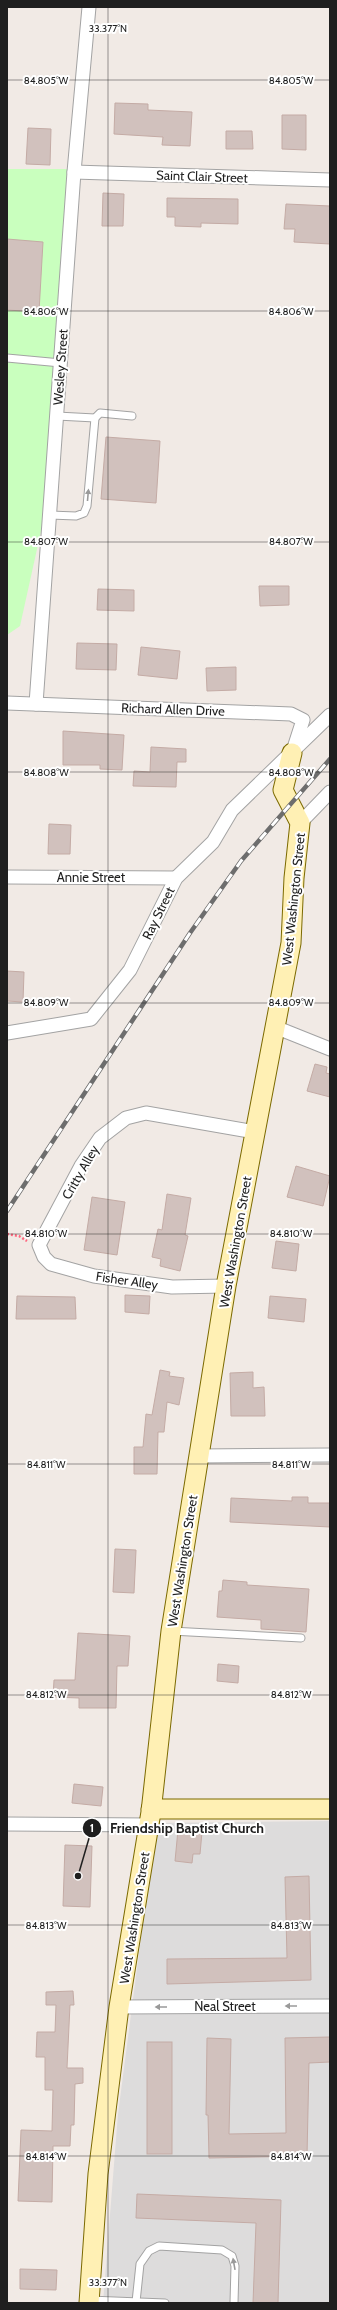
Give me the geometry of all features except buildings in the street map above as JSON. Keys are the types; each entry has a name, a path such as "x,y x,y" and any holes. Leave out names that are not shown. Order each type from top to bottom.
{"street":[{"name":"Wesley Street","path":"36,704 74,172 89,7"},
{"name":"Saint Clair Street","path":"74,172 330,180"},
{"name":"Richard Allen Drive","path":"7,703 291,714 303,720 292,752"},
{"path":"330,715 292,752 283,790 300,823 330,792"},
{"name":"Ray Street","path":"7,1033 91,1019 130,970 176,878 213,842 232,810 292,752"},
{"name":"West Washington Street","path":"89,2301 98,2174 119,2007 150,1817 171,1631 226,1286 291,944 294,878 300,823"},
{"name":"Annie Street","path":"7,877 176,878"},
{"path":"275,1027 330,1049"},
{"name":"Critty Alley","path":"39,1245 81,1166 100,1138 126,1118 146,1113 255,1132"},
{"name":"Fisher Alley","path":"39,1245 44,1257 51,1264 94,1276 172,1287 226,1286"},
{"path":"198,1456 330,1455"},
{"path":"7,1824 330,1809"},
{"name":"Neal Street","path":"119,2007 330,2006"}],"lane":[{"path":"7,358 60,363"},
{"path":"57,416 95,418 100,414 132,416"},
{"path":"50,515 76,516 84,513 87,506 95,418"},
{"path":"171,1631 301,1638"},
{"path":"136,2302 140,2264 149,2251 160,2246 222,2250 232,2256 235,2266 234,2303"},
{"path":"89,2301 165,2303"}],"path":[{"path":"7,1234 19,1236 28,1242 39,1245"}],"shaded area":[{"path":"330,1821 330,2303 103,2303 118,2114 156,1823"}],"green space":[{"path":"7,169 79,169 45,513 20,626 7,635"}],"railway":[{"path":"7,1211 190,933 241,861 330,759"}],"place":[{"name":"Friendship Baptist Church","path":"78,1876"}]}
